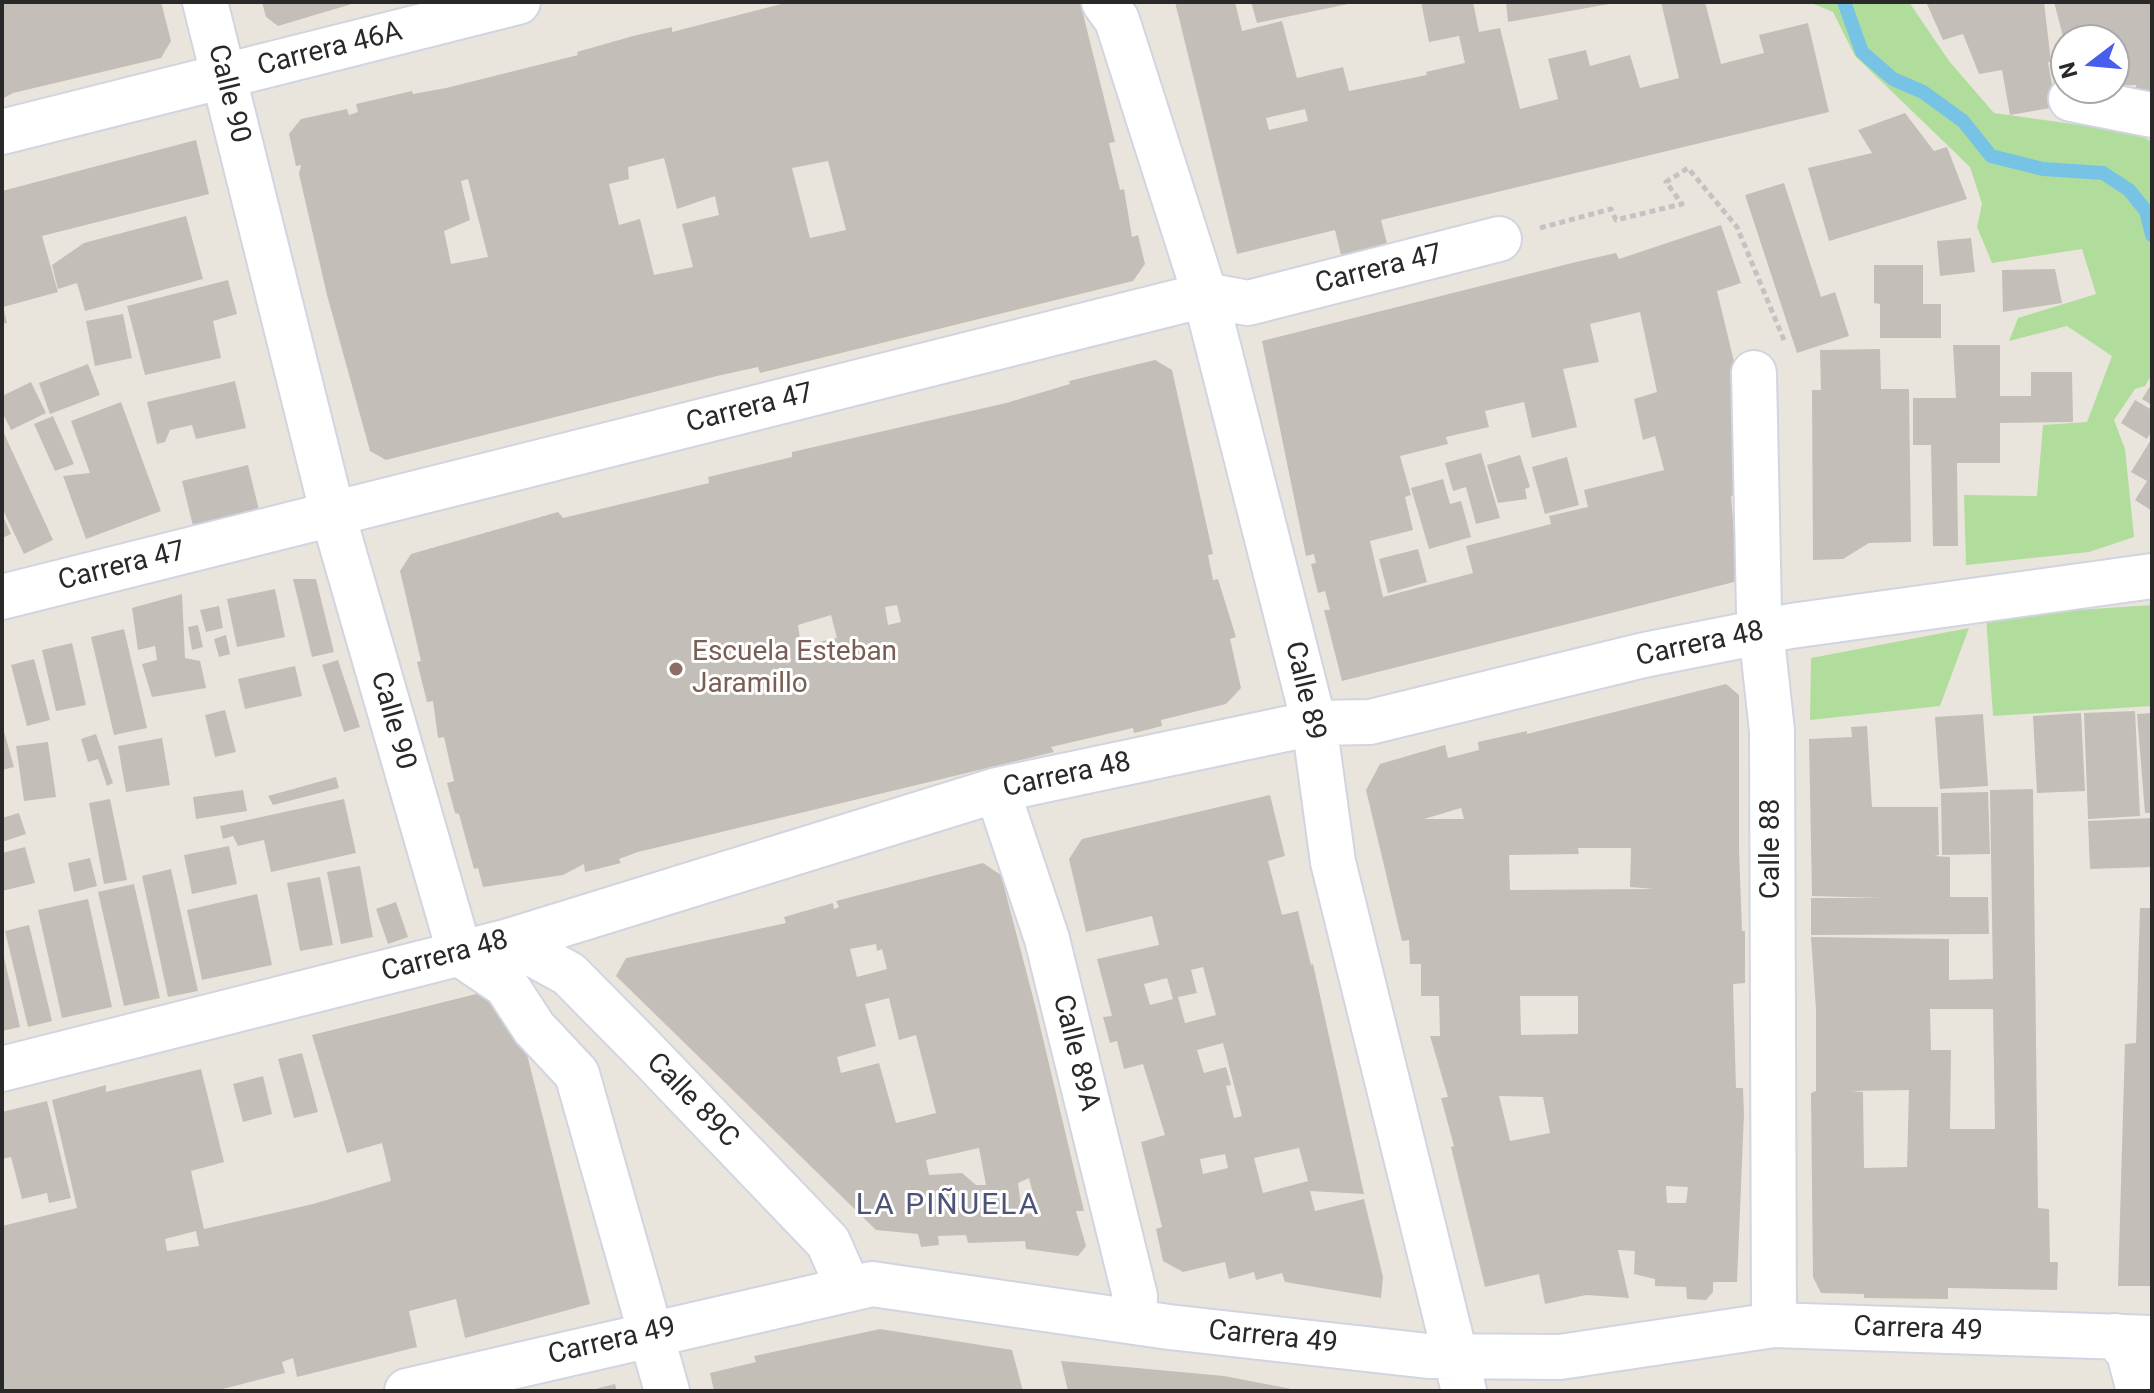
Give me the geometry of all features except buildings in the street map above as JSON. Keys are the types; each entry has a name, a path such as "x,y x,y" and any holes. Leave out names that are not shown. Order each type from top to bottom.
{"street":[{"name":"Calle 90","path":"205,2 333,515 460,954"},
{"name":"Carrera 46A","path":"2,132 518,2"},
{"name":"Calle 89","path":"1104,2 1117,20 1205,295 1314,723 1333,862 1460,1373"},
{"path":"2096,104 2152,115"},
{"name":"Carrera 47","path":"2,597 1205,295 1248,303 1499,239"},
{"name":"Calle 88","path":"1772,364 1760,633 1772,731 1774,1325"},
{"name":"Carrera 48","path":"2,1069 509,941 997,790 1314,723 1370,722 1644,655 1760,633 2152,576"},
{"name":"Calle 89A","path":"997,790 1047,939 1135,1296 1134,1319"},
{"name":"Calle 89C","path":"509,941 569,974 646,1052 828,1242 848,1287"},
{"path":"460,954 506,985 534,1028 577,1074 667,1391"},
{"name":"Carrera 49","path":"407,1391 848,1287 872,1284 1134,1319 1169,1327 1428,1356 1460,1373 1774,1325 2134,1337"},
{"path":"2134,1337 2129,1353 2139,1391"}],"path":[{"path":"1499,239 1611,209 1616,220 1682,204 1666,182 1688,168 1737,227 1772,364"}],"green space":[{"path":"1809,2 1909,2 1949,61 1994,113 2137,133 2152,142 2152,374 2145,386 2135,389 2114,420 2125,449 2134,537 2089,552 1966,565 1964,495 2037,496 2043,425 2087,422 2112,356 2067,326 2009,341 2018,318 2096,294 2082,249 1992,263 1977,227 1982,204 1970,167 1855,56 1833,12"},
{"path":"2152,605 2152,706 1993,716 1986,616"},
{"path":"1969,628 1940,706 1810,720 1811,658"}],"waterway":[{"path":"1844,2 1862,52 1893,79 1923,92 1963,121 1991,156 2043,169 2103,173 2129,190 2146,211 2152,235"}],"place":[{"name":"Escuela Esteban Jaramillo","path":"676,669"}],"district":[{"name":"LA PIÑUELA","path":"948,1206"}]}
